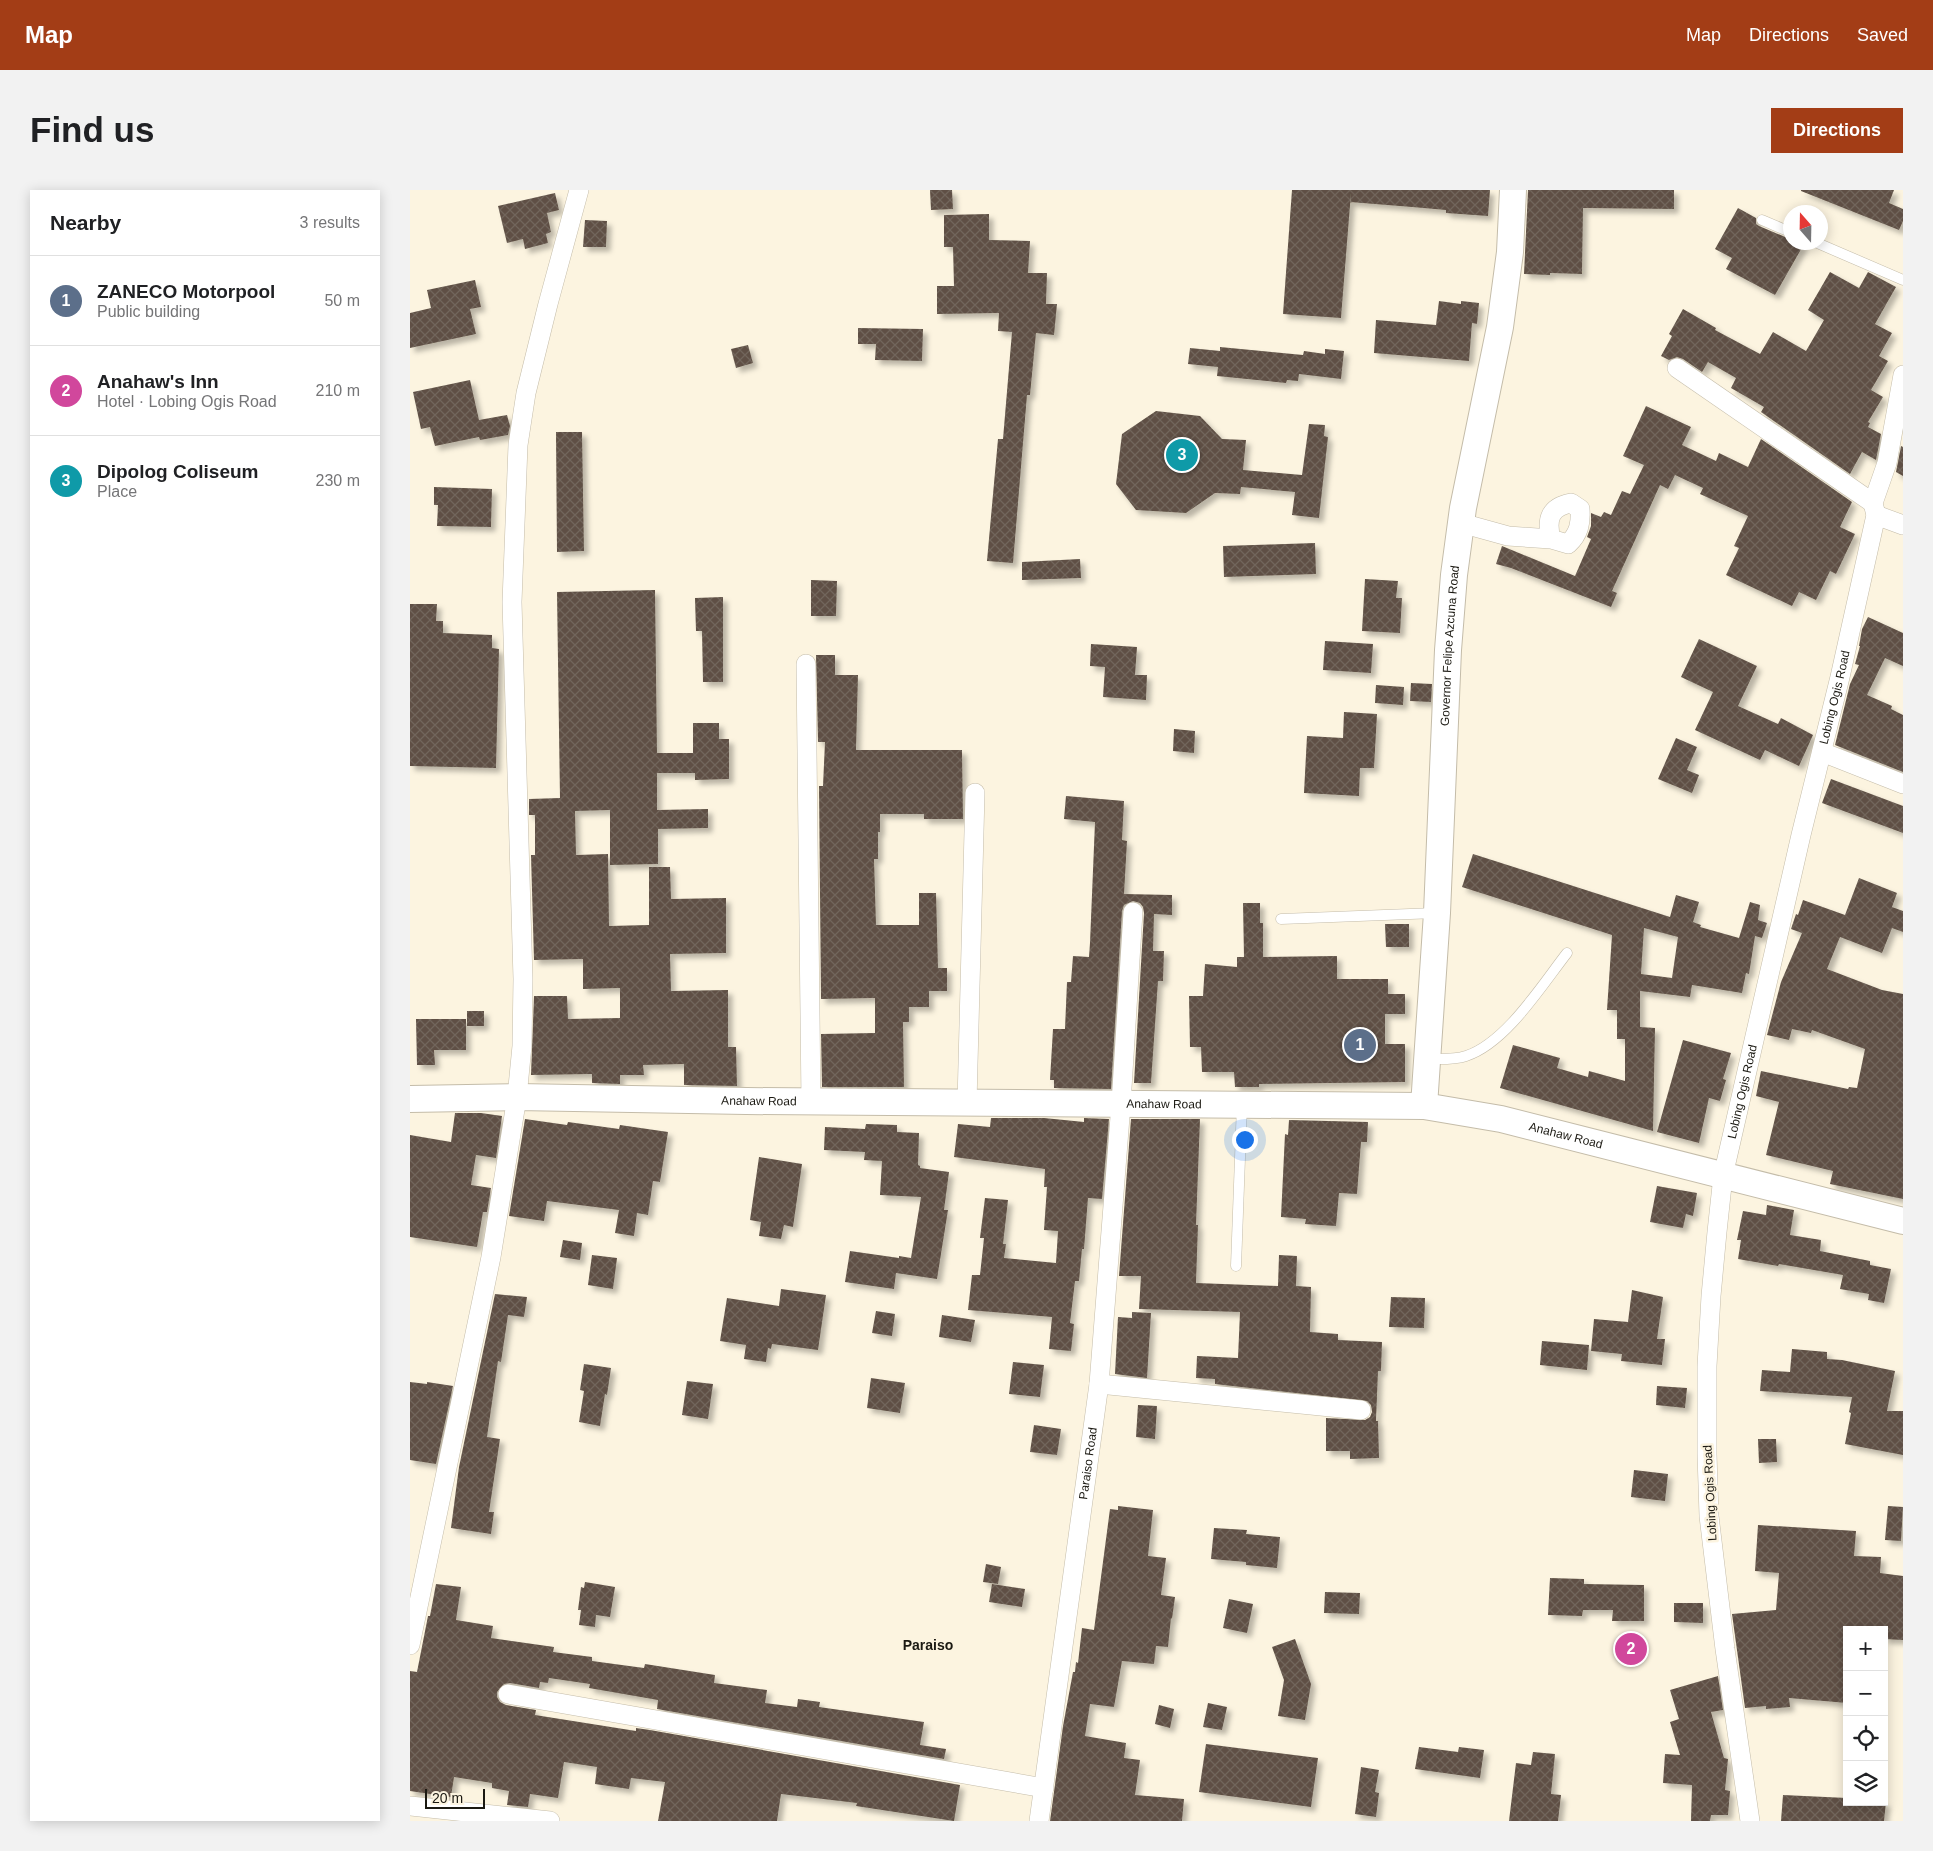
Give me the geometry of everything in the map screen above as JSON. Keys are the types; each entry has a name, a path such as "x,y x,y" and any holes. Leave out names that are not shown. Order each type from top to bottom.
{"street":[{"path":"410,1645 491,1256 517,1097 522,1046 523,979 512,602 518,445 526,393 579,190"},
{"name":"Governor Felipe Azcuna Road","path":"1424,1106 1437,913 1448,650 1454,575 1477,436 1500,328 1510,252 1513,190"},
{"path":"1677,368 1874,509 1903,525"},
{"name":"Lobing Ogis Road","path":"1750,1821 1725,1649 1709,1516 1707,1366 1711,1296 1723,1176 1822,752 1874,509 1887,463 1903,375"},
{"path":"1461,524 1508,536 1551,539"},
{"path":"806,664 811,1102"},
{"path":"1822,752 1903,784"},
{"path":"967,1103 975,792"},
{"name":"Paraiso Road","path":"1039,1821 1099,1384 1121,1104 1133,912"},
{"name":"Anahaw Road","path":"410,1099 517,1097 811,1102 1242,1103 1424,1106 1501,1119 1903,1222"},
{"path":"1099,1384 1361,1410"},
{"path":"508,1694 1044,1788"},
{"path":"410,1806 550,1821"}],"lane":[{"path":"1762,220 1783,229"},
{"path":"1828,248 1903,280"},
{"path":"1281,918 1437,913"},
{"path":"1427,1060 1465,1057 1478,1051 1496,1038 1513,1022 1567,953"},
{"path":"1236,1266 1242,1103"}],"building":[{"path":"930,190 952,190 953,209 931,210"},
{"path":"1292,190 1490,190 1488,216 1446,213 1446,210 1350,202 1341,318 1283,314"},
{"path":"1528,190 1674,190 1674,209 1583,208 1582,274 1524,274"},
{"path":"1801,190 1894,190 1889,203 1903,209 1903,221 1899,230"},
{"path":"555,193 559,210 547,213 551,232 546,234 548,243 525,249 523,239 507,243 498,206"},
{"path":"1738,208 1756,218 1756,224 1759,226 1783,236 1783,250 1801,250 1775,295 1726,269 1732,258 1715,249"},
{"path":"989,214 989,240 1030,241 1028,273 1047,273 1046,304 1057,304 1054,335 1036,333 1030,395 1027,395 1013,563 987,561 998,439 1003,439 1012,332 998,331 999,313 937,314 937,286 954,286 953,247 944,247 944,215"},
{"path":"585,220 607,221 606,247 583,247"},
{"path":"1830,272 1859,288 1868,272 1896,287 1875,324 1892,333 1879,356 1888,361 1871,390 1883,397 1868,422 1870,423 1868,427 1881,434 1876,460 1862,452 1850,474 1761,412 1764,407 1731,388 1736,378 1708,362 1702,372 1683,359 1677,357 1669,360 1661,356 1672,336 1669,334 1683,309 1716,328 1715,330 1760,354 1773,332 1806,351 1824,320 1808,310"},
{"path":"475,280 481,307 470,309 476,334 410,348 410,313 431,308 427,290"},
{"path":"1439,301 1461,304 1461,301 1479,303 1477,324 1472,323 1469,361 1374,353 1376,320 1436,325"},
{"path":"858,328 923,329 922,361 875,360 876,344 858,344"},
{"path":"748,345 753,363 736,368 731,349"},
{"path":"1220,347 1303,355 1304,351 1325,354 1325,349 1344,351 1341,379 1299,374 1298,381 1287,380 1286,383 1217,376 1218,367 1188,364 1190,348 1220,351"},
{"path":"470,380 479,420 507,415 510,426 508,435 480,440 479,437 435,446 430,427 421,429 413,392"},
{"path":"1646,406 1691,427 1682,445 1716,461 1719,453 1748,467 1761,439 1852,502 1840,527 1855,534 1836,574 1830,571 1816,600 1799,592 1792,606 1726,575 1739,548 1734,546 1748,516 1700,494 1703,488 1675,475 1668,489 1660,485 1612,591 1617,593 1611,607 1511,568 1496,564 1502,546 1575,576 1591,539 1587,537 1591,526 1591,513 1601,517 1604,512 1611,515 1622,491 1630,494 1644,465 1623,456"},
{"path":"1156,411 1200,416 1222,439 1246,440 1243,470 1302,475 1309,424 1325,425 1324,436 1328,437 1319,518 1292,515 1295,492 1241,487 1240,494 1215,493 1186,513 1136,510 1116,484 1122,434"},
{"path":"556,432 582,432 584,551 557,552"},
{"path":"1901,446 1903,447 1903,476 1896,472"},
{"path":"434,487 492,489 491,527 437,526 438,505 434,505"},
{"path":"1315,543 1316,574 1224,577 1223,546"},
{"path":"1080,559 1081,578 1022,580 1022,562"},
{"path":"1365,579 1398,581 1396,598 1402,598 1400,633 1362,631"},
{"path":"811,580 837,581 836,616 811,616"},
{"path":"655,590 657,753 693,753 693,723 719,723 719,739 729,739 729,779 695,780 695,773 657,773 657,810 708,809 708,828 658,829 658,864 610,865 610,810 575,811 576,855 608,854 609,926 649,925 649,867 670,867 671,899 726,898 726,953 670,954 671,991 728,990 728,1047 736,1047 737,1086 684,1085 684,1064 643,1065 644,1075 620,1075 620,1084 592,1083 592,1074 531,1075 534,996 567,996 568,1019 620,1018 620,988 583,989 583,959 534,960 531,855 535,855 535,815 529,815 529,799 560,798 557,592"},
{"path":"723,597 723,682 703,682 702,631 696,631 695,598"},
{"path":"410,604 437,604 436,621 443,621 443,633 492,635 492,648 499,649 496,768 410,766"},
{"path":"1868,617 1903,633 1903,666 1885,658 1867,695 1892,706 1891,709 1903,715 1903,772 1835,745 1850,684 1859,665 1855,664 1862,629"},
{"path":"1699,639 1757,666 1738,706 1778,724 1781,718 1813,735 1799,766 1765,750 1760,760 1695,730 1713,692 1681,677"},
{"path":"1325,641 1373,644 1371,673 1323,670"},
{"path":"1091,644 1137,647 1135,675 1147,675 1146,700 1103,697 1105,667 1090,666"},
{"path":"816,655 835,655 835,675 858,675 856,750 962,750 963,819 924,819 924,814 880,814 878,859 874,859 876,925 919,925 919,893 936,893 938,968 947,968 947,991 929,991 929,1007 909,1007 909,1022 903,1022 904,1087 822,1087 821,1034 875,1033 875,998 821,999 819,786 823,786 825,742 818,742"},
{"path":"1411,683 1432,684 1431,702 1410,701"},
{"path":"1376,685 1404,687 1403,705 1375,703"},
{"path":"1344,712 1377,714 1374,768 1360,768 1359,796 1304,793 1307,736 1343,738"},
{"path":"1174,729 1195,731 1194,753 1173,751"},
{"path":"1676,738 1697,747 1687,770 1699,775 1692,793 1658,779"},
{"path":"1831,779 1903,806 1903,833 1822,803"},
{"path":"1066,796 1124,801 1122,840 1127,841 1124,894 1172,895 1172,915 1154,914 1153,951 1164,951 1163,981 1158,981 1151,1083 1134,1083 1144,913 1140,903 1133,901 1124,905 1122,911 1111,1089 1054,1088 1054,1080 1050,1080 1053,1029 1065,1029 1067,982 1071,982 1073,956 1089,957 1090,943 1095,822 1064,819"},
{"path":"1473,854 1670,917 1676,895 1699,902 1693,922 1701,925 1700,927 1739,938 1750,902 1760,905 1758,920 1767,923 1762,938 1755,936 1749,974 1746,973 1742,993 1692,985 1690,997 1640,991 1640,1027 1655,1028 1653,1131 1500,1088 1513,1045 1560,1058 1557,1068 1588,1077 1589,1071 1625,1081 1625,1039 1617,1039 1617,1010 1607,1010 1612,935 1462,887","holes":["1644,928 1678,937 1672,978 1641,974"]},
{"path":"1859,878 1897,893 1892,907 1903,911 1903,932 1892,928 1882,953 1840,937 1827,969 1882,990 1903,994 1903,1199 1830,1184 1833,1171 1766,1155 1779,1102 1756,1096 1761,1071 1848,1089 1849,1087 1857,1088 1865,1049 1812,1030 1811,1033 1792,1029 1789,1040 1767,1035 1781,982 1802,933 1791,929 1803,900 1845,915"},
{"path":"1243,903 1260,903 1260,923 1263,923 1263,957 1337,956 1337,979 1388,979 1388,994 1405,994 1405,1014 1385,1014 1385,1044 1405,1044 1405,1082 1259,1084 1259,1087 1235,1087 1234,1072 1202,1072 1201,1047 1190,1047 1189,996 1203,996 1205,964 1237,967 1237,957 1244,957"},
{"path":"1385,924 1409,924 1409,947 1386,947"},
{"path":"467,1011 484,1011 484,1026 467,1026"},
{"path":"416,1019 466,1019 466,1050 434,1050 435,1065 417,1065"},
{"path":"1683,1040 1731,1053 1723,1079 1726,1080 1720,1101 1709,1098 1699,1143 1657,1132"},
{"path":"455,1113 481,1113 502,1116 496,1158 476,1155 471,1185 491,1188 487,1212 483,1212 477,1247 410,1237 410,1135 451,1142"},
{"path":"991,1118 1044,1118 1084,1122 1084,1118 1109,1119 1102,1199 1088,1198 1084,1249 1082,1249 1079,1281 1075,1281 1070,1323 1074,1324 1071,1351 1049,1349 1052,1317 968,1310 972,1275 980,1275 984,1238 980,1238 985,1198 1008,1200 1003,1244 1006,1244 1004,1258 1056,1263 1058,1231 1044,1230 1047,1187 1044,1187 1045,1169 954,1157 958,1124 990,1127"},
{"path":"525,1119 567,1125 568,1122 619,1129 620,1125 668,1132 660,1182 653,1181 648,1215 637,1213 634,1236 615,1233 619,1210 547,1201 544,1221 509,1216"},
{"path":"1131,1119 1200,1119 1196,1283 1278,1286 1279,1255 1297,1256 1296,1286 1311,1287 1310,1332 1338,1334 1338,1340 1382,1342 1381,1371 1378,1371 1376,1421 1378,1421 1379,1458 1350,1459 1350,1451 1326,1451 1326,1418 1365,1420 1370,1417 1372,1412 1371,1405 1367,1401 1215,1384 1215,1379 1196,1378 1197,1356 1238,1358 1240,1312 1139,1309 1141,1276 1119,1276"},
{"path":"1289,1120 1368,1122 1367,1142 1361,1142 1357,1194 1339,1193 1336,1226 1305,1224 1306,1219 1281,1217 1285,1134 1288,1135"},
{"path":"866,1124 897,1125 897,1132 919,1133 918,1165 920,1168 949,1172 944,1210 948,1210 937,1279 896,1273 894,1289 845,1282 850,1251 911,1258 921,1197 880,1195 882,1161 864,1160 865,1152 824,1150 825,1127 865,1129"},
{"path":"759,1157 802,1164 793,1227 784,1225 781,1239 759,1236 761,1222 750,1220"},
{"path":"1657,1186 1697,1193 1693,1216 1686,1214 1683,1228 1650,1222"},
{"path":"1767,1205 1794,1210 1790,1235 1821,1240 1820,1251 1870,1261 1870,1265 1891,1269 1884,1303 1868,1300 1869,1294 1840,1289 1843,1275 1738,1259 1741,1240 1737,1240 1743,1211 1766,1215"},
{"path":"563,1240 582,1243 580,1260 560,1257"},
{"path":"592,1255 617,1258 613,1289 588,1285"},
{"path":"781,1289 826,1295 818,1350 772,1344 771,1349 768,1348 766,1362 744,1359 746,1345 720,1341 727,1298 779,1306"},
{"path":"1632,1290 1663,1297 1657,1339 1665,1339 1662,1365 1621,1361 1622,1354 1591,1351 1594,1319 1628,1322"},
{"path":"495,1294 527,1297 524,1317 508,1315 501,1362 498,1361 487,1437 500,1439 489,1512 494,1512 491,1534 451,1528 459,1467"},
{"path":"1391,1297 1425,1298 1424,1328 1389,1327"},
{"path":"876,1311 895,1314 892,1336 872,1333"},
{"path":"1132,1312 1151,1313 1147,1378 1115,1374 1118,1317 1132,1318"},
{"path":"942,1315 975,1320 971,1342 939,1337"},
{"path":"1542,1341 1589,1345 1587,1370 1540,1365"},
{"path":"1792,1349 1827,1352 1827,1359 1842,1360 1895,1371 1887,1411 1903,1411 1903,1455 1845,1444 1852,1397 1760,1391 1762,1370 1790,1372"},
{"path":"1013,1362 1044,1365 1040,1397 1009,1394"},
{"path":"584,1364 611,1368 600,1426 579,1422 584,1391 580,1390"},
{"path":"871,1378 905,1383 900,1413 867,1408"},
{"path":"687,1381 713,1384 708,1419 682,1415"},
{"path":"410,1382 427,1384 427,1382 453,1386 436,1464 410,1460"},
{"path":"1657,1386 1687,1388 1685,1408 1656,1405"},
{"path":"1138,1405 1157,1406 1155,1439 1136,1437"},
{"path":"1034,1425 1061,1429 1057,1455 1030,1452"},
{"path":"1758,1439 1776,1439 1777,1462 1759,1463"},
{"path":"1634,1470 1668,1474 1665,1501 1631,1497"},
{"path":"1118,1506 1153,1510 1148,1556 1166,1558 1161,1595 1175,1597 1168,1647 1156,1646 1154,1664 1122,1661 1114,1707 1090,1704 1085,1736 1126,1743 1124,1758 1140,1760 1135,1795 1184,1799 1182,1821 1050,1821 1063,1726 1073,1672 1075,1672 1076,1662 1078,1663 1082,1628 1094,1630 1110,1509 1118,1510"},
{"path":"1888,1506 1903,1507 1901,1541 1885,1540"},
{"path":"1758,1525 1856,1531 1854,1556 1881,1557 1880,1573 1903,1576 1903,1640 1888,1639 1888,1626 1843,1626 1843,1703 1789,1698 1790,1707 1766,1709 1766,1706 1745,1708 1732,1614 1776,1610 1779,1573 1755,1571"},
{"path":"1214,1528 1247,1530 1246,1534 1280,1537 1277,1568 1246,1565 1246,1562 1211,1559"},
{"path":"986,1564 1001,1567 998,1584 983,1582"},
{"path":"1550,1578 1584,1579 1584,1584 1644,1585 1644,1621 1612,1621 1613,1610 1583,1610 1582,1616 1548,1615"},
{"path":"585,1582 615,1587 610,1617 596,1615 595,1627 579,1625 581,1610 578,1610 581,1587 584,1588"},
{"path":"436,1584 461,1587 456,1620 493,1626 491,1638 554,1647 553,1652 592,1657 592,1661 644,1668 645,1664 715,1675 714,1683 767,1690 765,1703 797,1707 798,1699 820,1702 819,1707 924,1722 920,1745 946,1749 944,1759 657,1709 658,1700 589,1688 590,1684 549,1678 548,1683 540,1682 539,1688 510,1683 504,1684 497,1692 497,1697 500,1702 506,1705 536,1710 535,1715 636,1731 636,1728 650,1730 960,1785 954,1821 856,1806 857,1803 781,1794 777,1821 658,1821 665,1782 631,1778 629,1789 595,1784 597,1767 564,1762 558,1798 530,1794 528,1807 507,1805 509,1791 492,1788 492,1783 454,1777 451,1797 410,1791 410,1671 417,1672"},
{"path":"992,1584 1025,1589 1022,1607 989,1602"},
{"path":"1325,1592 1360,1593 1359,1614 1324,1613"},
{"path":"1229,1599 1253,1604 1247,1633 1223,1628"},
{"path":"1674,1603 1703,1603 1703,1623 1674,1622"},
{"path":"1295,1639 1311,1684 1305,1720 1278,1716 1284,1680 1272,1647"},
{"path":"1718,1676 1723,1710 1711,1712 1724,1758 1728,1759 1725,1790 1730,1791 1728,1815 1711,1815 1710,1821 1691,1821 1692,1785 1663,1783 1665,1754 1680,1755 1670,1722 1679,1719 1670,1690"},
{"path":"1208,1703 1227,1707 1222,1730 1203,1727"},
{"path":"1159,1705 1174,1709 1170,1728 1155,1724"},
{"path":"1206,1744 1318,1758 1311,1807 1199,1792"},
{"path":"1419,1747 1458,1752 1459,1747 1484,1750 1480,1778 1415,1769"},
{"path":"1533,1752 1555,1754 1551,1794 1561,1795 1558,1821 1509,1821 1516,1763 1531,1765"},
{"path":"1361,1767 1379,1770 1375,1792 1379,1793 1376,1817 1355,1814"},
{"path":"1783,1795 1843,1798 1843,1806 1886,1806 1884,1821 1781,1821"}],"place":[{"name":"Dipolog Coliseum","path":"1182,455"},
{"name":"ZANECO Motorpool","path":"1360,1045"},
{"name":"Anahaw's Inn","path":"1631,1649"}],"district":[{"name":"Paraiso","path":"928,1645"}]}
